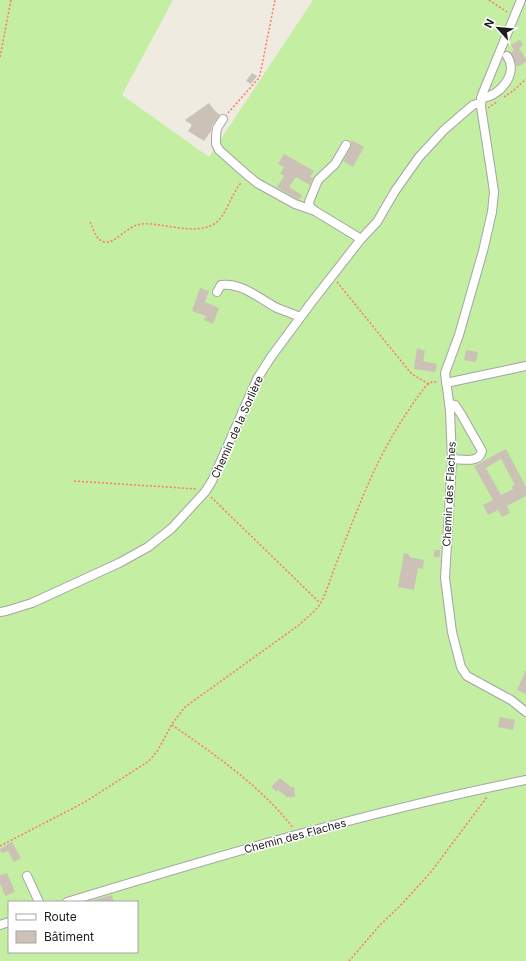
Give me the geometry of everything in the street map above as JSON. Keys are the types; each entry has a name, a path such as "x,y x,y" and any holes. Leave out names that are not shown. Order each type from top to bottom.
{"street":[{"path":"481,100 514,14 521,0"},
{"name":"Chemin de la Sorlière","path":"0,612 6,612 32,603 135,555 161,538 205,492 220,465 257,379 271,357 361,239 377,222 406,174 430,143 473,105 492,95 503,87 511,70 511,62 507,56"},
{"name":"Chemin des Flaches","path":"481,100 494,192 492,212 483,251 459,335 445,373 449,404 452,459 445,578 452,632 461,667 467,676 510,700 526,712"},
{"path":"223,119 217,128 216,144 219,150 248,176 257,183 295,204 315,211 361,239"},
{"path":"315,211 310,206 309,202 318,180 335,164 346,145"},
{"path":"217,292 221,286 227,284 235,286 250,292 278,308 300,317"},
{"path":"446,383 526,366"},
{"path":"449,404 455,405 482,451 481,456 476,458 468,460 452,459"},
{"name":"Chemin des Flaches","path":"70,901 298,834 431,800 526,780"},
{"path":"28,876 39,901"}],"path":[{"path":"0,57 11,0"},
{"path":"223,119 260,75 275,0"},
{"path":"489,0 514,14"},
{"path":"90,222 97,237 107,243 135,225 157,224 186,229 212,226 218,221 235,191 248,176"},
{"path":"331,278 338,283 410,372 429,384"},
{"path":"0,846 85,802 148,761 158,750 172,724 185,707 299,625 320,604 327,590 336,562 370,480 401,420 429,384 434,382 446,383"},
{"path":"74,481 188,488 205,492 320,604"},
{"path":"172,724 248,782 282,813 298,834"},
{"path":"349,961 380,925 400,906 431,872 488,796 488,788"}],"green space":[{"path":"0,0 173,0 122,95 209,157 313,0 526,0 526,961 0,961"}],"building":[{"path":"520,40 523,45 519,48 526,59 526,62 517,67 511,52 514,50 511,45"},
{"path":"252,73 257,76 251,84 246,81"},
{"path":"209,103 220,115 212,125 211,131 204,141 188,131 192,125 185,120"},
{"path":"351,140 364,147 353,167 343,161 351,147"},
{"path":"284,154 314,171 310,177 313,178 310,185 296,177 289,187 302,195 299,200 277,187 284,176 280,174 284,167 278,164"},
{"path":"200,288 209,291 205,302 219,308 213,324 204,320 206,316 192,311"},
{"path":"417,348 425,351 423,361 437,364 435,372 414,369"},
{"path":"466,350 478,352 476,362 464,360"},
{"path":"506,449 526,487 526,496 507,506 510,513 502,517 498,510 488,515 483,505 493,500 474,466","holes":["501,459 515,485 512,486 513,489 501,495 486,468"]},
{"path":"434,550 440,550 440,557 434,557"},
{"path":"404,553 409,554 409,557 424,560 423,569 418,568 414,590 398,587"},
{"path":"526,670 526,694 517,690"},
{"path":"500,717 515,720 513,730 498,727"},
{"path":"280,778 291,787 294,787 295,797 287,797 271,787"},
{"path":"12,842 21,858 14,862 8,851 2,853 0,849"},
{"path":"7,873 15,892 5,896 0,883 0,875"},
{"path":"112,895 114,901 94,901"}]}
